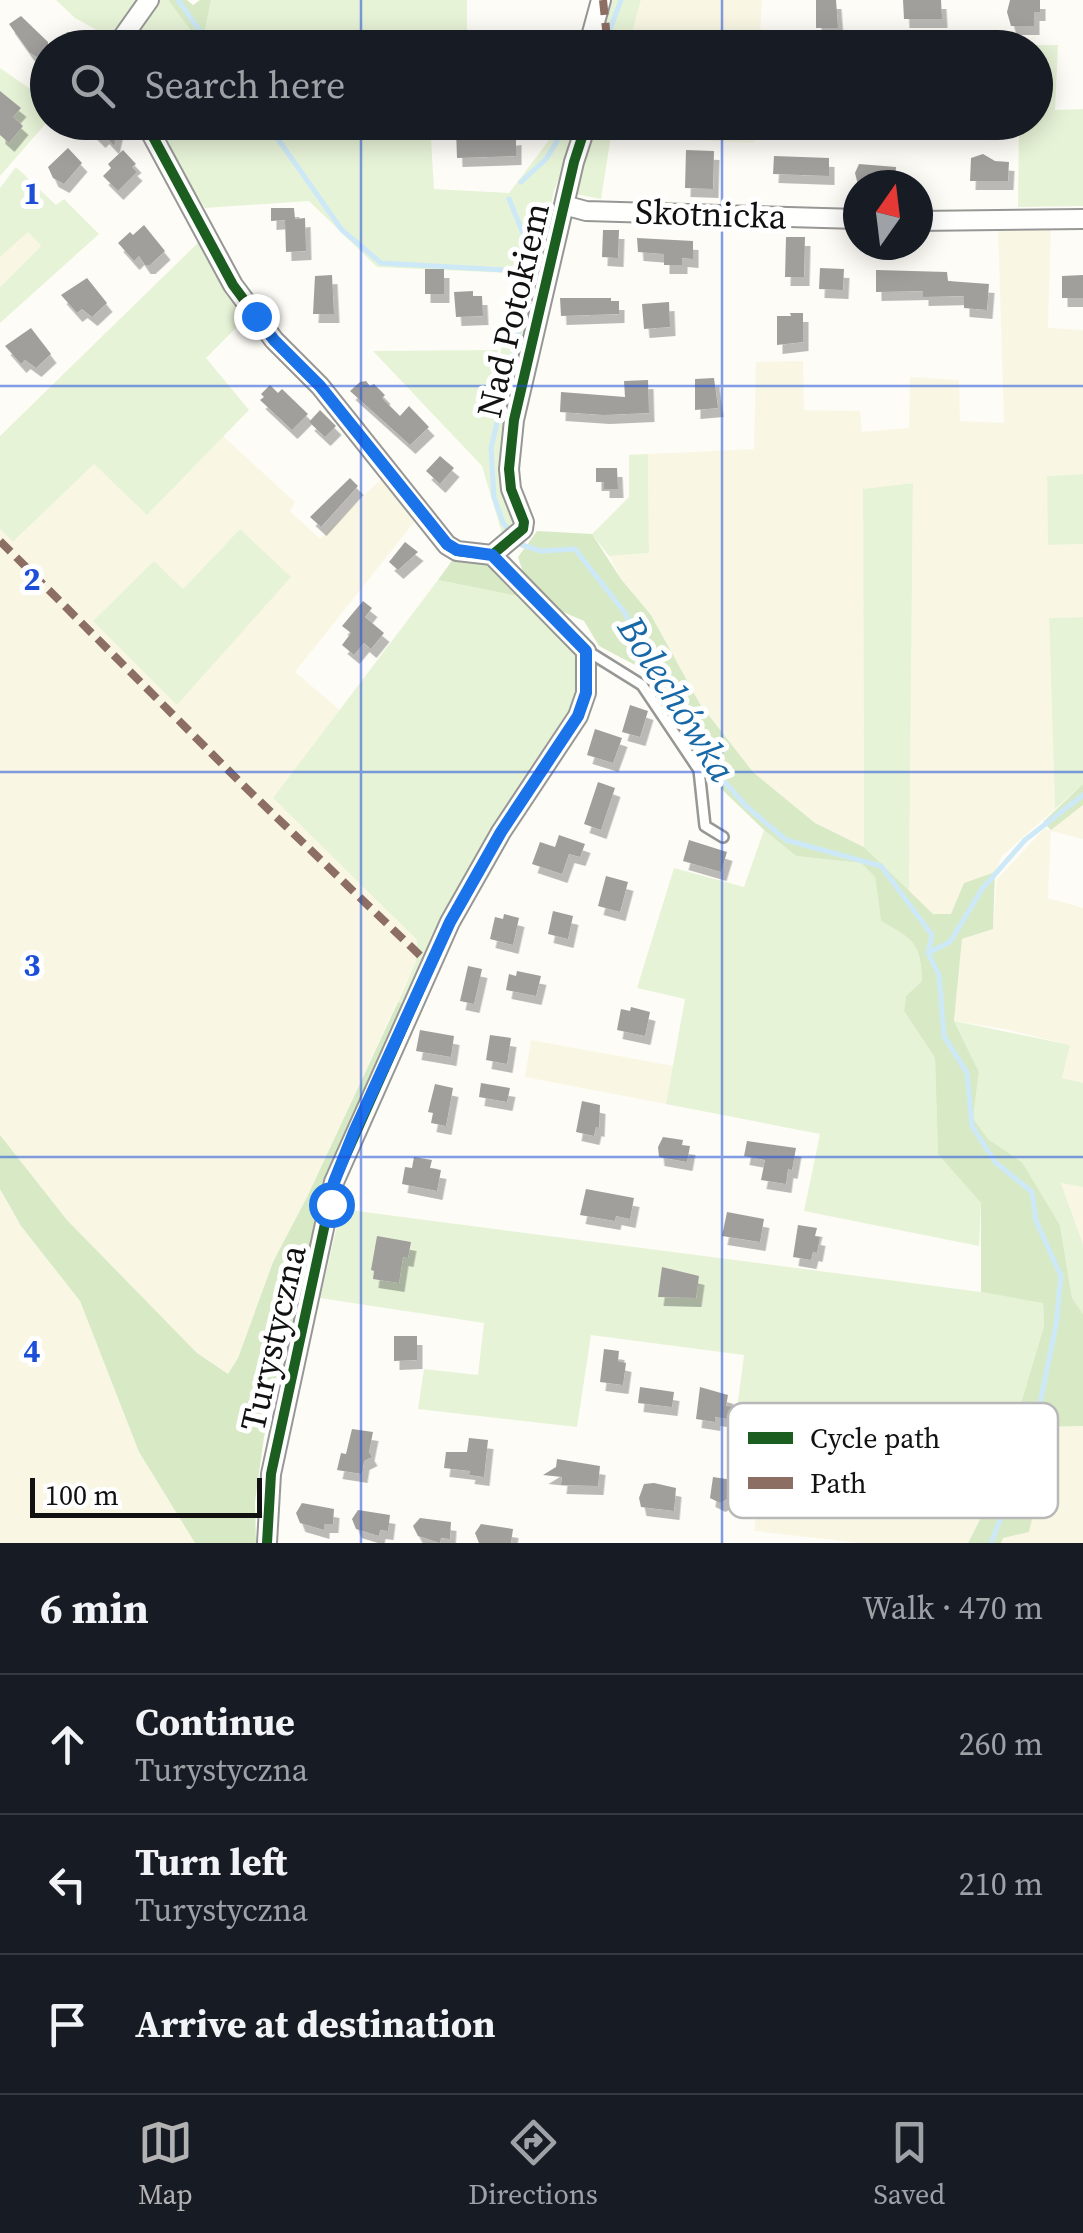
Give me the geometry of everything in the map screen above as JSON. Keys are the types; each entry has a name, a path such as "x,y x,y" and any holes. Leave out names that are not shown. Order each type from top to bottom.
{"street":[{"path":"128,30 149,0"},
{"path":"593,30 601,0"},
{"path":"155,140 234,285 274,340 320,386 447,544 457,550 498,550 586,651"},
{"name":"Nad Potokiem","path":"498,550 520,532 524,522 510,490 514,420 582,140"},
{"name":"Skotnicka","path":"564,205 586,210 843,219"},
{"path":"933,221 1083,220"},
{"name":"Turystyczna","path":"267,1543 271,1474 334,1182 450,922 501,832 578,716 586,693 586,651"}],"lane":[{"path":"586,651 642,685 699,770 705,826 723,837"}],"shaded area":[{"path":"641,0 762,0 760,30 633,30"},
{"path":"693,140 754,140 754,143"},
{"path":"1051,227 1048,328 1083,330 1083,474 1047,476 1049,545 1083,544 1083,617 1049,618 1055,809 1002,856 995,872 964,883 952,914 933,914 909,891 913,483 863,490 864,847 815,823 753,772 700,704 651,615 621,579 609,556 649,553 648,454 754,449 756,362 803,361 804,410 860,411 862,432 909,428 910,377 959,380 960,421 1004,423 998,228"},
{"path":"28,232 41,246 0,287 0,257"},
{"path":"223,436 295,502 290,511 320,539 384,476 419,516 295,672 340,710 273,798 417,940 416,961 273,1262 238,1358 228,1374 197,1353 67,1220 0,1135 0,529 14,542 94,463 147,514","holes":["240,529 290,577 93,621 183,589"]},
{"path":"1083,805 1083,839 1051,831 1048,898 1083,908 1083,1083 1062,1079 1069,1045 954,1021 962,939 993,929 997,879 1044,829 1051,830"},
{"path":"531,1040 674,1066 666,1104 525,1077"},
{"path":"1061,1182 1083,1187 1083,1244"},
{"path":"0,1189 21,1226 80,1301 139,1452 195,1543 0,1543"},
{"path":"1058,1426 1083,1426 1083,1543 1001,1543 1009,1518 1058,1518"},
{"path":"756,1518 981,1518 968,1543 861,1543 754,1531"}],"green space":[{"path":"56,0 143,0 118,30 97,30 75,18"},
{"path":"157,0 168,0 190,30 134,30"},
{"path":"168,0 187,0 193,5 211,0 205,30 190,30"},
{"path":"211,0 467,0 467,30 205,30"},
{"path":"604,0 641,0 633,30 605,30"},
{"path":"1053,45 1058,45 1055,110 1083,109 1083,206 1018,207 1019,140 1053,140"},
{"path":"0,68 30,89 31,140 0,176"},
{"path":"161,140 431,140 434,189 509,193 549,140 573,140 553,194 543,263 502,452 502,490 519,523 503,537 482,466 373,351 498,350 491,406 501,350 531,274 377,267 309,201 205,208"},
{"path":"591,140 610,140 601,199 575,194"},
{"path":"16,167 56,205 64,199 99,234 0,323 0,287 41,246 28,232 0,257 0,188"},
{"path":"204,237 247,317 206,358 249,410 147,515 94,464 13,542 0,529 0,436"},
{"path":"648,454 649,553 609,556 592,534 629,497 629,455"},
{"path":"1083,474 1083,544 1048,545 1047,476"},
{"path":"913,483 909,891 864,847 863,489"},
{"path":"240,529 291,577 177,705 93,621 154,561 183,589"},
{"path":"537,531 592,534 621,579 651,615 700,704 753,772 815,823 864,847 933,914 951,914 964,883 995,872 993,929 962,939 954,1021 979,1072 973,1118 988,1139 1022,1162 1060,1225 1072,1298 1083,1314 1083,1426 1058,1427 1058,1403 1021,1403 1044,1326 1043,1303 981,1292 981,1203 938,1154 935,1058 904,1011 906,996 922,981 920,958 908,938 881,921 875,877 861,863 796,856 764,830 705,773 666,699 637,666 599,646 584,621 563,612 523,572 518,557"},
{"path":"496,556 523,592 517,596 438,580 454,558"},
{"path":"438,580 517,596 524,592 573,650 582,675 576,705 405,1004 398,1002 416,961 417,940 273,798"},
{"path":"1083,617 1083,784 1055,809 1049,618"},
{"path":"1083,784 1083,805 1051,830 1043,822"},
{"path":"764,830 796,856 861,863 875,877 881,921 908,938 917,950 922,981 906,996 904,1011 935,1058 938,1153 981,1203 979,1246 804,1211 820,1134 666,1104 685,999 637,988 674,868 744,887"},
{"path":"398,1002 405,1004 326,1190 264,1437 255,1502 256,1543 195,1543 139,1452 80,1301 21,1226 0,1189 0,1135 67,1220 197,1353 228,1374 238,1358 273,1262"},
{"path":"954,1021 1070,1045 1062,1078 1083,1083 1083,1187 1061,1183 1083,1244 1083,1314 1072,1299 1060,1225 1022,1162 988,1139 973,1118 979,1072"},
{"path":"341,1209 1043,1302 1044,1326 1021,1403 738,1403 744,1355 591,1335 577,1427 418,1409 424,1369 478,1375 484,1323 320,1298"},
{"path":"981,1518 1032,1518 1029,1532 1003,1538 1001,1543 968,1543"}],"building":[{"path":"816,0 836,0 838,28 816,28"},
{"path":"903,0 941,0 942,19 904,19"},
{"path":"1010,0 1040,0 1040,12 1034,12 1034,26 1011,26 1007,12"},
{"path":"21,16 36,30 30,30 30,53 29,52 9,24"},
{"path":"0,91 21,108 13,117 23,126 9,143 0,135"},
{"path":"456,140 516,140 516,156 457,158"},
{"path":"68,148 82,163 64,184 53,178 48,167"},
{"path":"123,150 136,164 132,167 137,172 118,191 103,176 111,168 108,164"},
{"path":"686,150 714,151 713,189 685,188"},
{"path":"983,154 995,161 1009,162 1008,181 970,181 971,158"},
{"path":"774,156 829,158 829,176 773,174"},
{"path":"859,164 896,167 896,170 856,170"},
{"path":"271,208 294,208 295,219 305,218 306,251 286,252 285,220 271,221"},
{"path":"144,225 165,251 150,265 145,265 139,256 134,261 118,243"},
{"path":"603,230 619,230 618,258 602,257"},
{"path":"786,237 805,237 804,277 785,277"},
{"path":"637,238 693,241 693,259 682,258 682,265 664,265 664,254 638,252"},
{"path":"820,268 844,269 843,290 819,289"},
{"path":"425,269 444,269 444,294 425,294"},
{"path":"876,270 947,272 948,281 989,284 987,310 964,308 964,296 923,297 923,291 876,292"},
{"path":"332,275 334,314 313,314 315,276"},
{"path":"1083,275 1083,298 1062,298 1062,276"},
{"path":"87,278 107,303 92,317 82,309 77,313 61,295"},
{"path":"473,291 473,296 482,296 483,316 456,317 454,292"},
{"path":"560,298 611,298 619,301 619,314 561,316"},
{"path":"669,302 670,327 644,329 642,304"},
{"path":"790,313 803,313 803,342 777,345 777,316 791,316"},
{"path":"31,328 51,354 36,368 25,360 21,364 5,346"},
{"path":"714,378 718,408 695,410 695,379"},
{"path":"648,380 649,413 560,412 561,392 625,397 624,381"},
{"path":"366,381 385,395 382,398 400,416 409,406 429,427 410,445 350,391"},
{"path":"270,385 278,393 282,389 308,414 292,430 260,400"},
{"path":"320,410 336,426 325,437 309,422"},
{"path":"440,456 454,468 440,484 426,471"},
{"path":"596,468 617,468 618,489 604,489 604,482 596,482"},
{"path":"350,478 358,486 321,527 310,517"},
{"path":"405,542 418,552 398,570 389,562"},
{"path":"363,601 372,608 365,617 384,633 371,649 364,643 354,655 342,645 351,633 342,626"},
{"path":"630,705 648,711 640,737 622,732"},
{"path":"595,729 622,738 613,763 587,755"},
{"path":"598,782 615,788 601,830 584,824"},
{"path":"559,835 585,844 580,857 569,854 562,874 532,864 540,842 555,847"},
{"path":"689,840 727,852 721,872 683,861"},
{"path":"606,876 628,882 620,912 598,906"},
{"path":"553,911 573,916 568,939 548,934"},
{"path":"504,914 519,918 513,945 490,939 495,917 503,919"},
{"path":"468,966 482,969 474,1004 460,1001"},
{"path":"517,971 541,976 536,996 506,990 509,974 516,976"},
{"path":"631,1007 650,1012 645,1036 617,1030 621,1009 630,1011"},
{"path":"420,1030 454,1036 451,1057 416,1051"},
{"path":"490,1035 511,1038 507,1064 486,1060"},
{"path":"481,1083 510,1088 507,1102 479,1097"},
{"path":"435,1084 453,1088 446,1126 431,1123 433,1113 428,1112"},
{"path":"582,1101 600,1105 599,1128 596,1127 594,1136 576,1132"},
{"path":"663,1137 683,1140 682,1145 690,1146 687,1162 659,1157"},
{"path":"747,1141 796,1148 786,1184 761,1180 765,1160 744,1156"},
{"path":"414,1157 432,1160 430,1168 441,1170 437,1191 402,1184 405,1167 412,1168"},
{"path":"586,1189 634,1198 630,1219 616,1216 615,1221 580,1215"},
{"path":"727,1212 764,1219 760,1242 722,1236"},
{"path":"798,1225 817,1228 817,1253 813,1252 811,1260 793,1257"},
{"path":"377,1236 411,1242 408,1258 403,1257 399,1283 373,1279"},
{"path":"662,1267 699,1276 696,1298 658,1297"},
{"path":"394,1336 417,1336 417,1360 394,1361"},
{"path":"604,1349 619,1351 618,1361 626,1363 623,1385 600,1382"},
{"path":"640,1387 674,1392 672,1407 638,1403"},
{"path":"700,1387 728,1395 728,1419 696,1419"},
{"path":"352,1429 373,1432 369,1452 372,1457 364,1461 362,1474 337,1470"},
{"path":"469,1438 488,1440 484,1477 444,1468 446,1452 467,1452"},
{"path":"557,1459 600,1466 598,1486 561,1485 562,1477 543,1475 556,1467"},
{"path":"713,1477 728,1479 728,1499 720,1503 710,1498"},
{"path":"644,1484 676,1488 674,1511 641,1507 639,1498"},
{"path":"302,1503 334,1509 333,1524 324,1524 324,1530 300,1523 296,1513"},
{"path":"358,1510 390,1515 388,1531 380,1530 379,1536 356,1529 352,1519"},
{"path":"420,1518 451,1522 450,1539 441,1538 440,1543 418,1536 413,1526"},
{"path":"481,1524 513,1529 511,1543 479,1543 475,1533"}],"waterway":[{"path":"178,0 199,30"},
{"name":"Bolechówka","path":"610,30 621,0"},
{"path":"279,140 342,230 381,263 539,272"},
{"name":"Bolechówka","path":"521,182 546,159 558,140"},
{"name":"Bolechówka","path":"509,199 539,272 524,310 491,448 494,497 503,523 522,545 541,551 575,549 625,613 715,771 746,806 786,840 881,866 932,935 928,953 939,975 944,1036 967,1073 972,1126 995,1162 1032,1192 1036,1221 1061,1276 1056,1325 1040,1403"},
{"path":"928,953 950,942 982,889 1025,840 1083,795"},
{"name":"Bolechówka","path":"991,1543 1001,1518"}],"marked path":[{"path":"603,0 606,30"},
{"path":"0,541 242,784 431,966"}],"cycle path":[{"path":"155,140 233,285 274,340 320,386 447,545 457,551 492,555 586,651 586,693 578,716 501,832 450,922 334,1182 271,1474 267,1543"},
{"path":"492,555 523,529 509,469 514,420 581,140"}],"route":[{"path":"256,316 320,386 447,544 457,550 492,555 586,651 586,693 578,716 501,832 450,922 354,1132 334,1182 331,1204"}]}
